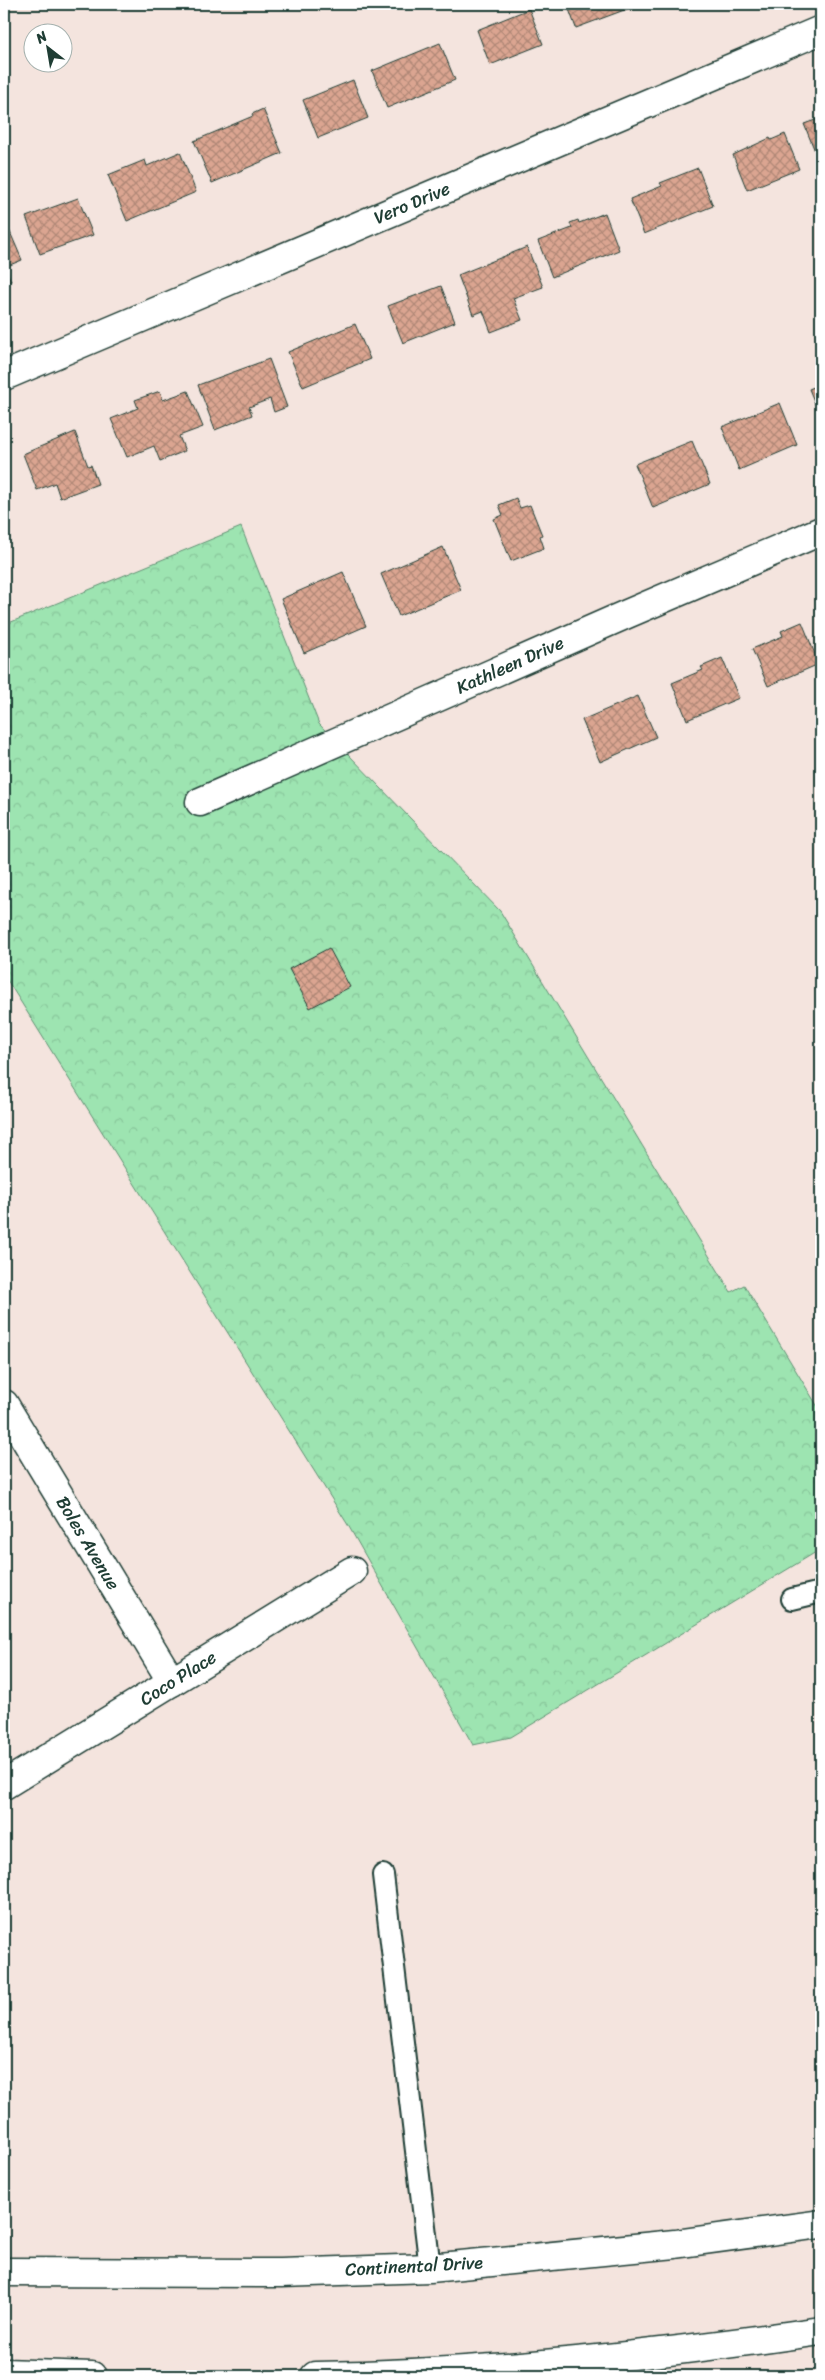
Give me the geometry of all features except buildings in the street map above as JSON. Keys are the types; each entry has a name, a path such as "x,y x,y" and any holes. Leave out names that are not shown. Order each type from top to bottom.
{"main road":[{"name":"Vero Drive","path":"4,376 821,30"},
{"name":"Kathleen Drive","path":"200,802 627,614 821,531"},
{"name":"Boles Avenue","path":"4,1404 172,1682"},
{"name":"Coco Place","path":"4,1785 352,1571"},
{"name":"Continental Drive","path":"4,2272 281,2273 430,2268 675,2244 821,2224"},
{"path":"315,2376 517,2367 684,2351 821,2331"},
{"path":"4,2373 92,2376"}],"lane":[{"path":"792,1599 821,1592"},
{"path":"383,1875 430,2268"}],"green space":[{"path":"241,527 319,724 500,911 731,1292 744,1285 821,1412 821,1549 511,1737 473,1745 348,1525 4,975 4,625"}]}
